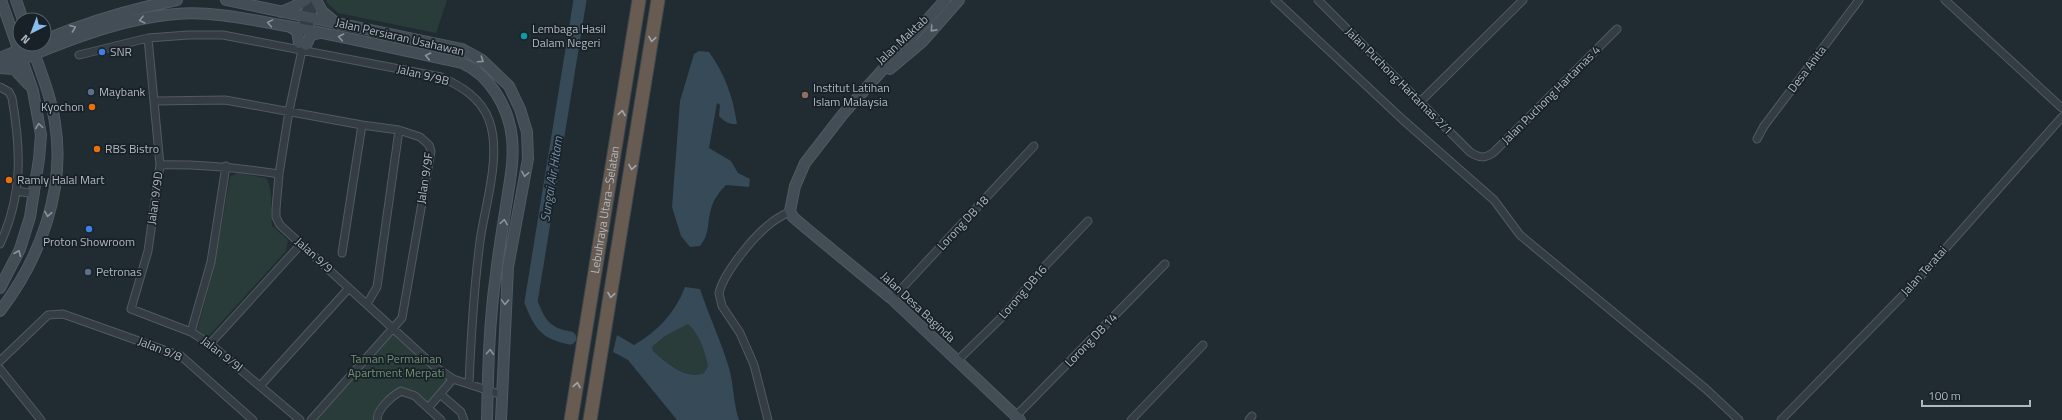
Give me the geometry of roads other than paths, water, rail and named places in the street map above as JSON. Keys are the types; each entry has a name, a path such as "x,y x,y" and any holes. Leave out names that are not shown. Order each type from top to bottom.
{"highway":[{"name":"Lebuhraya Utara–Selatan","path":"571,420 639,0"},
{"name":"Lebuhraya Utara–Selatan","path":"590,420 658,0"}],"street":[{"path":"0,288 22,244 35,194 41,135 33,91 1,0"},
{"path":"16,0 21,12"},
{"path":"52,35 96,19 144,6 177,0"},
{"name":"Jalan Persiaran Usahawan","path":"226,0 442,44 467,51 489,66 509,86 520,109 526,132 528,159 508,267 501,420"},
{"path":"281,12 307,0 308,17"},
{"path":"308,17 316,0"},
{"path":"316,0 322,11 337,23"},
{"name":"Jalan Maktab","path":"792,214 795,186 805,163 843,114 945,0"},
{"name":"Jalan Maktab","path":"860,95 922,42 959,0"},
{"path":"1275,0 1402,119 1494,200 1520,235 1706,389 1740,420"},
{"name":"Jalan Puchong Hartamas 2/1","path":"1318,0 1470,152 1477,157 1483,158"},
{"path":"1420,102 1522,0"},
{"name":"Desa Anita","path":"1757,139 1764,126 1860,0"},
{"path":"1945,0 2062,108"},
{"name":"Jalan Persiaran Usahawan","path":"54,47 112,27 151,17 177,14 199,14 246,19 290,27 462,63 470,67 491,85 507,115 512,138 513,160 496,276 487,420"},
{"name":"Jalan 9/9","path":"308,17 305,30 305,48 289,112 279,174 276,217 280,225 434,366 453,379 502,395"},
{"path":"290,27 297,31 305,48"},
{"path":"0,58 9,44 10,28"},
{"name":"Jalan Puchong Hartamas 4","path":"1483,158 1494,152 1617,29"},
{"path":"305,48 311,35 322,33"},
{"name":"Jalan 9/9B","path":"79,55 148,38 188,35 223,35 288,48 305,48 441,77 459,85 485,110 494,138 494,155 480,241 469,384"},
{"name":"Jalan 9/9D","path":"131,309 148,251 160,165 148,38"},
{"path":"43,78 46,58 54,47"},
{"path":"0,311 18,285 34,256 47,226 57,156 55,122 43,78 34,52"},
{"path":"0,58 20,54"},
{"path":"0,68 20,54"},
{"path":"0,68 14,69 33,91"},
{"path":"0,87 9,92 12,98 18,137 17,191 0,244"},
{"name":"Jalan 9/9F","path":"155,101 225,100 362,126 399,130 420,137 429,146 431,151 404,313 395,329 311,420"},
{"name":"Jalan Teratai","path":"1781,420 1914,284 2062,117"},
{"path":"342,253 362,126"},
{"path":"367,304 377,287 399,130"},
{"name":"Lorong DB 18","path":"892,299 1034,146"},
{"path":"160,165 195,164 226,166 279,174"},
{"path":"191,332 211,262 226,166"},
{"path":"17,191 35,194"},
{"path":"768,420 754,364 740,333 722,306 719,293 729,272 757,237 771,223 792,214"},
{"name":"Jalan Desa Baginda","path":"792,214 892,299 1018,418"},
{"name":"Lorong DB16","path":"957,361 1003,316 1046,265 1088,221"},
{"path":"210,344 301,244"},
{"name":"Lorong DB 14","path":"1018,418 1166,264"},
{"path":"261,385 349,288"},
{"name":"Jalan 9/9I","path":"131,309 191,332 210,344 261,385 300,420"},
{"name":"Jalan 9/8","path":"0,361 48,316 64,314 177,354 185,359 253,420"},
{"path":"1131,420 1203,345"},
{"path":"0,369 41,420"},
{"path":"428,408 453,379"},
{"path":"377,420 380,411 395,394 401,391 415,396 441,420"},
{"path":"440,394 461,412 464,420"}],"water":[{"path":"699,51 709,52 720,69 731,95 737,124 727,122 719,116 720,105 717,103 709,148 731,161 738,173 750,179 749,187 726,185 724,187 713,202 707,233 703,242 700,246 690,247 681,236 672,207 680,101 694,54"},
{"path":"685,287 700,289 729,368 739,420 677,420 628,360 613,352 617,335 634,345 643,340 665,320 681,296","holes":["688,324 701,343 708,366 704,373 697,375 683,372 670,365 653,351 652,347 665,336"]}],"waterway":[{"name":"Sungai Air Hitam","path":"570,338 554,334 544,326 540,322 531,302 580,0"}],"place":[{"name":"Lembaga Hasil Dalam Negeri","path":"524,36"},
{"name":"SNR","path":"102,52"},
{"name":"Maybank","path":"91,92"},
{"name":"Institut Latihan Islam Malaysia","path":"805,95"},
{"name":"Kyochon","path":"92,107"},
{"name":"RBS Bistro","path":"97,149"},
{"name":"Ramly Halal Mart","path":"9,180"},
{"name":"Proton Showroom","path":"89,229"},
{"name":"Petronas","path":"88,272"}],"park label":[{"name":"Taman Permainan Apartment Merpati","path":"396,366"}]}
